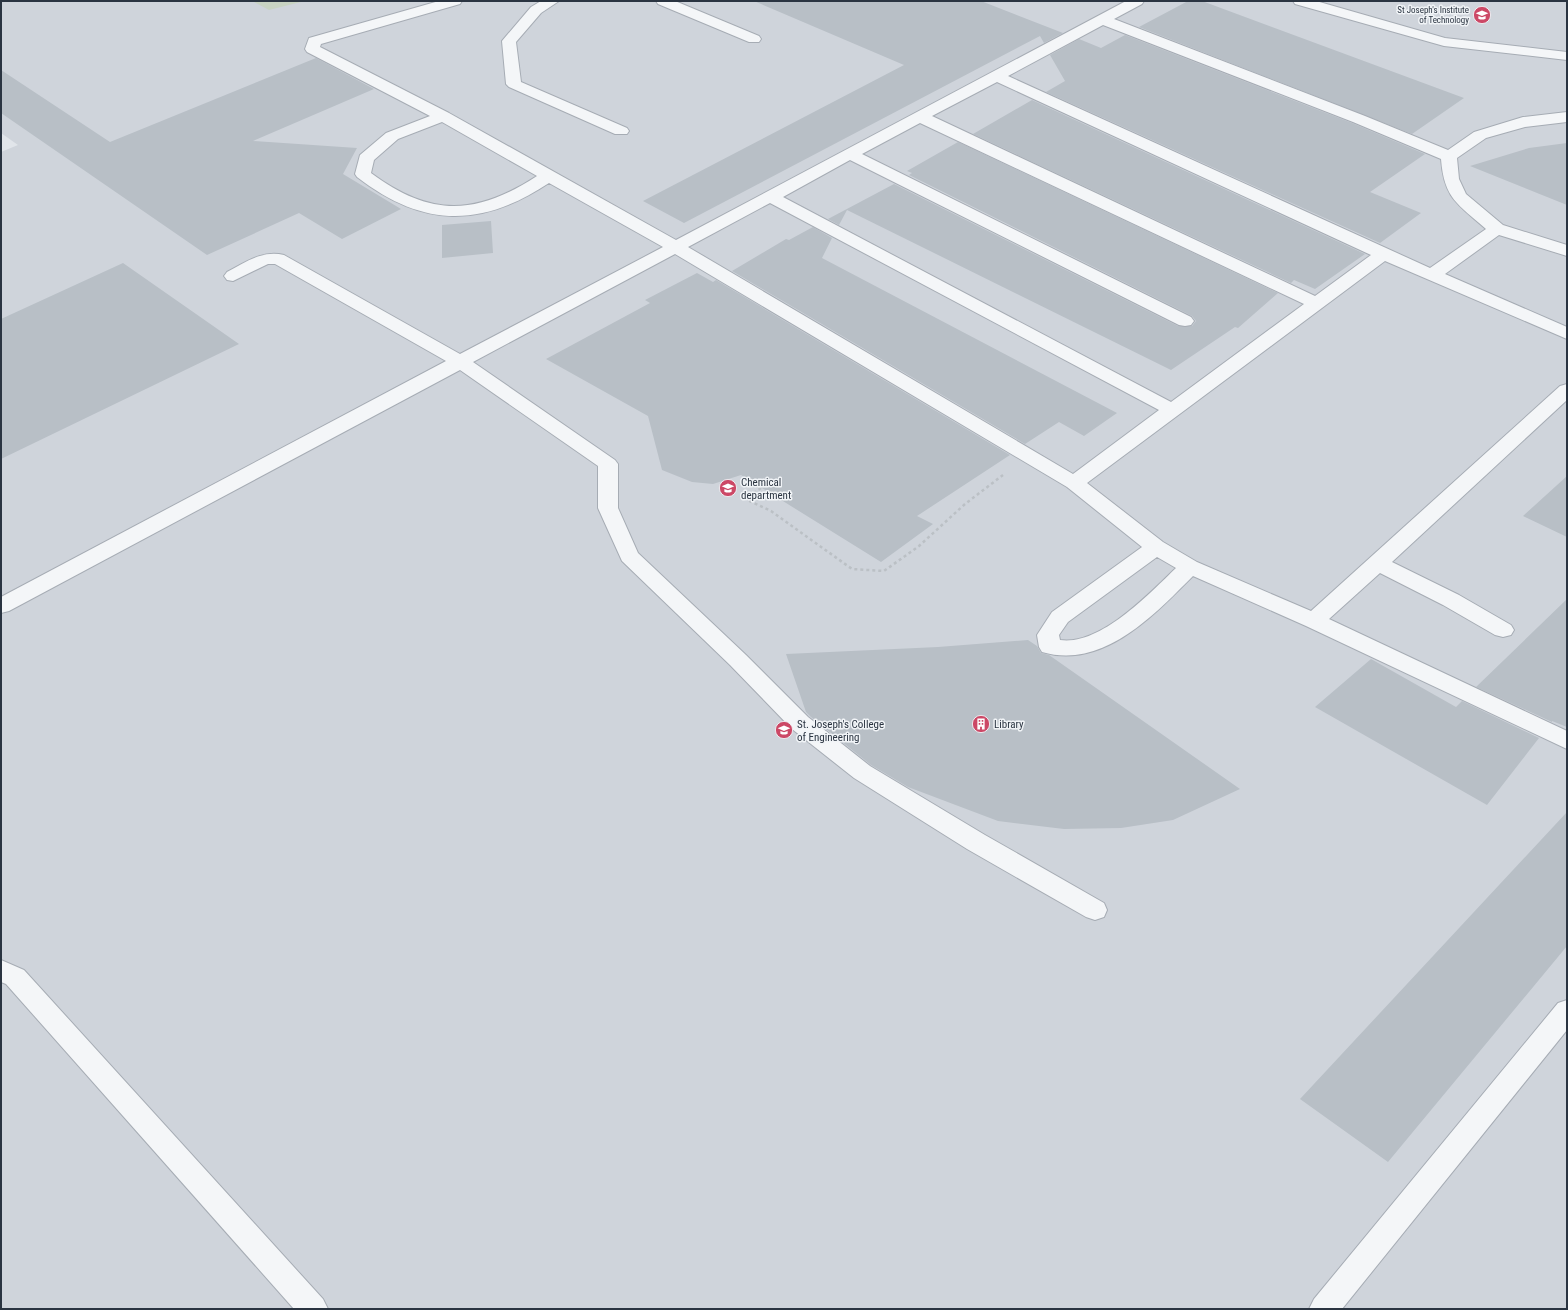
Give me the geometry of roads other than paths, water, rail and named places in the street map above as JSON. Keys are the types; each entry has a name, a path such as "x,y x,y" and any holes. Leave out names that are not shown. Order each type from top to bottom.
{"lane":[{"path":"455,1 314,41 312,49 443,116 676,247 1074,483 1156,547 1190,566 1314,622 1567,741"},
{"path":"552,1 536,10 509,41 514,84 621,131"},
{"path":"663,1 754,39"},
{"path":"1,606 1138,1"},
{"path":"1300,1 1444,42 1567,56"},
{"path":"1104,20 1359,119 1449,156"},
{"path":"996,76 1383,254 1567,334"},
{"path":"443,116 392,136 366,158 363,174 382,188 424,208 456,212 494,205 529,190 548,176"},
{"path":"921,116 1317,302"},
{"path":"1449,156 1480,135 1523,122 1567,116"},
{"path":"850,154 1185,321"},
{"path":"1449,156 1451,179 1459,196 1497,229 1567,251"},
{"path":"771,197 1173,410"},
{"path":"1432,275 1497,229"},
{"path":"1074,483 1383,254"},
{"path":"233,276 265,259 278,259 461,362 608,464 608,508 629,556 738,660 800,723 862,772 976,842 1096,910"},
{"path":"1314,622 1377,563 1565,394"},
{"path":"1156,547 1060,617 1048,635 1050,647 1069,649 1100,641 1152,603 1190,566"},
{"path":"1377,563 1451,600 1504,630"},
{"path":"1,970 15,977 313,1309"},
{"path":"1324,1309 1567,1011"}],"place":[{"name":"St Joseph's Institute of Technology","path":"1482,15"},
{"name":"Chemical department","path":"728,488"},
{"name":"Library","path":"981,724"},
{"name":"St. Joseph's College of Engineering","path":"784,730"}]}
